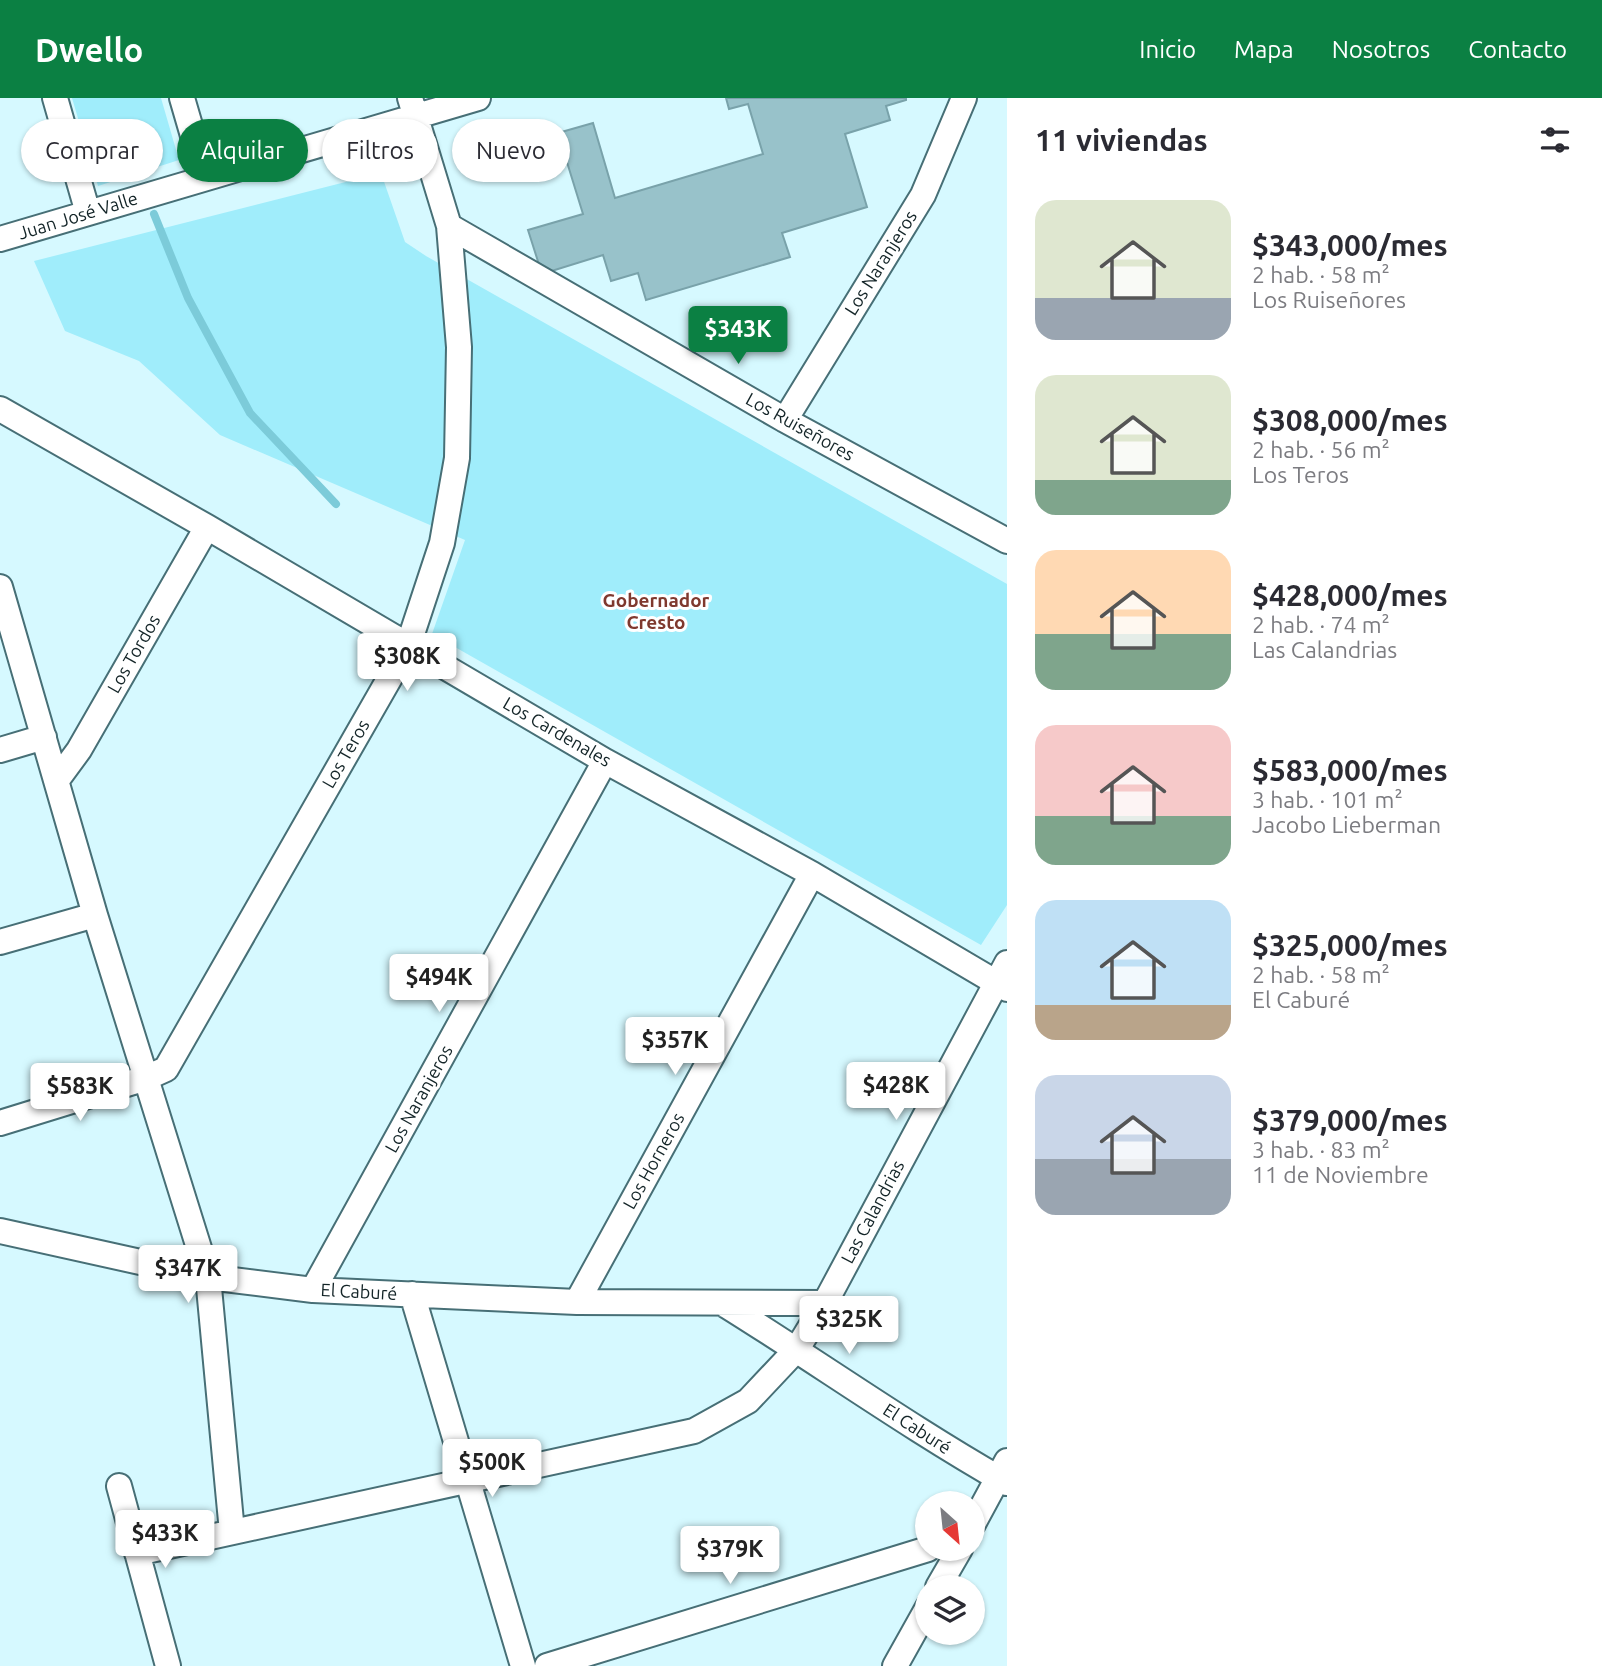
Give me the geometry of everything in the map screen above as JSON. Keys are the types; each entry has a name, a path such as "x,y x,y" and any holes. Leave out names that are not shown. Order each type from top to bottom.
{"street":[{"path":"55,98 88,213"},
{"path":"182,98 188,119"},
{"name":"Juan José Valle","path":"308,142 412,107 478,98"},
{"name":"Los Naranjeros","path":"785,420 923,195 964,98"},
{"name":"Los Teros","path":"146,1078 166,1069 408,646 442,543 457,458 459,347 449,226 412,107"},
{"name":"Juan José Valle","path":"0,239 189,182"},
{"name":"Los Ruiseñores","path":"449,226 785,420 1004,533"},
{"name":"Los Cardenales","path":"0,409 207,527 605,761 1003,978"},
{"name":"Los Tordos","path":"57,780 79,750 207,527"},
{"path":"0,587 4,623 44,737 95,915 208,1277 232,1532"},
{"path":"0,750 44,737"},
{"name":"Los Naranjeros","path":"313,1290 605,761"},
{"name":"Los Horneros","path":"577,1302 812,874"},
{"path":"0,942 95,915"},
{"name":"Las Calandrias","path":"137,1553 694,1431 748,1401 797,1349 825,1303 1003,978"},
{"path":"0,1124 146,1078"},
{"name":"El Caburé","path":"0,1231 208,1277 313,1290 577,1302 825,1303"},
{"path":"412,1294 523,1666"},
{"name":"El Caburé","path":"723,1304 797,1349 948,1450 1004,1474"},
{"path":"985,1505 1004,1474"},
{"path":"119,1486 167,1666"},
{"path":"547,1666 915,1553"},
{"path":"895,1666 915,1630"}],"shaded area":[{"path":"72,98 161,98 177,161 163,165 163,119 78,119"},
{"path":"346,182 384,182 405,242 426,256 1007,584 1007,905 981,945 432,634 465,540 220,435 139,361 65,331 34,261"}],"building":[{"path":"726,98 906,98 886,106 890,120 845,134 867,207 782,233 790,257 646,300 638,273 611,281 603,255 542,274 528,230 583,214 570,172 570,130 593,123 615,198 763,154 748,104 729,109"}],"waterway":[{"path":"154,214 188,298 250,413 336,504"}],"district":[{"name":"Gobernador Cresto","path":"656,611"}]}
